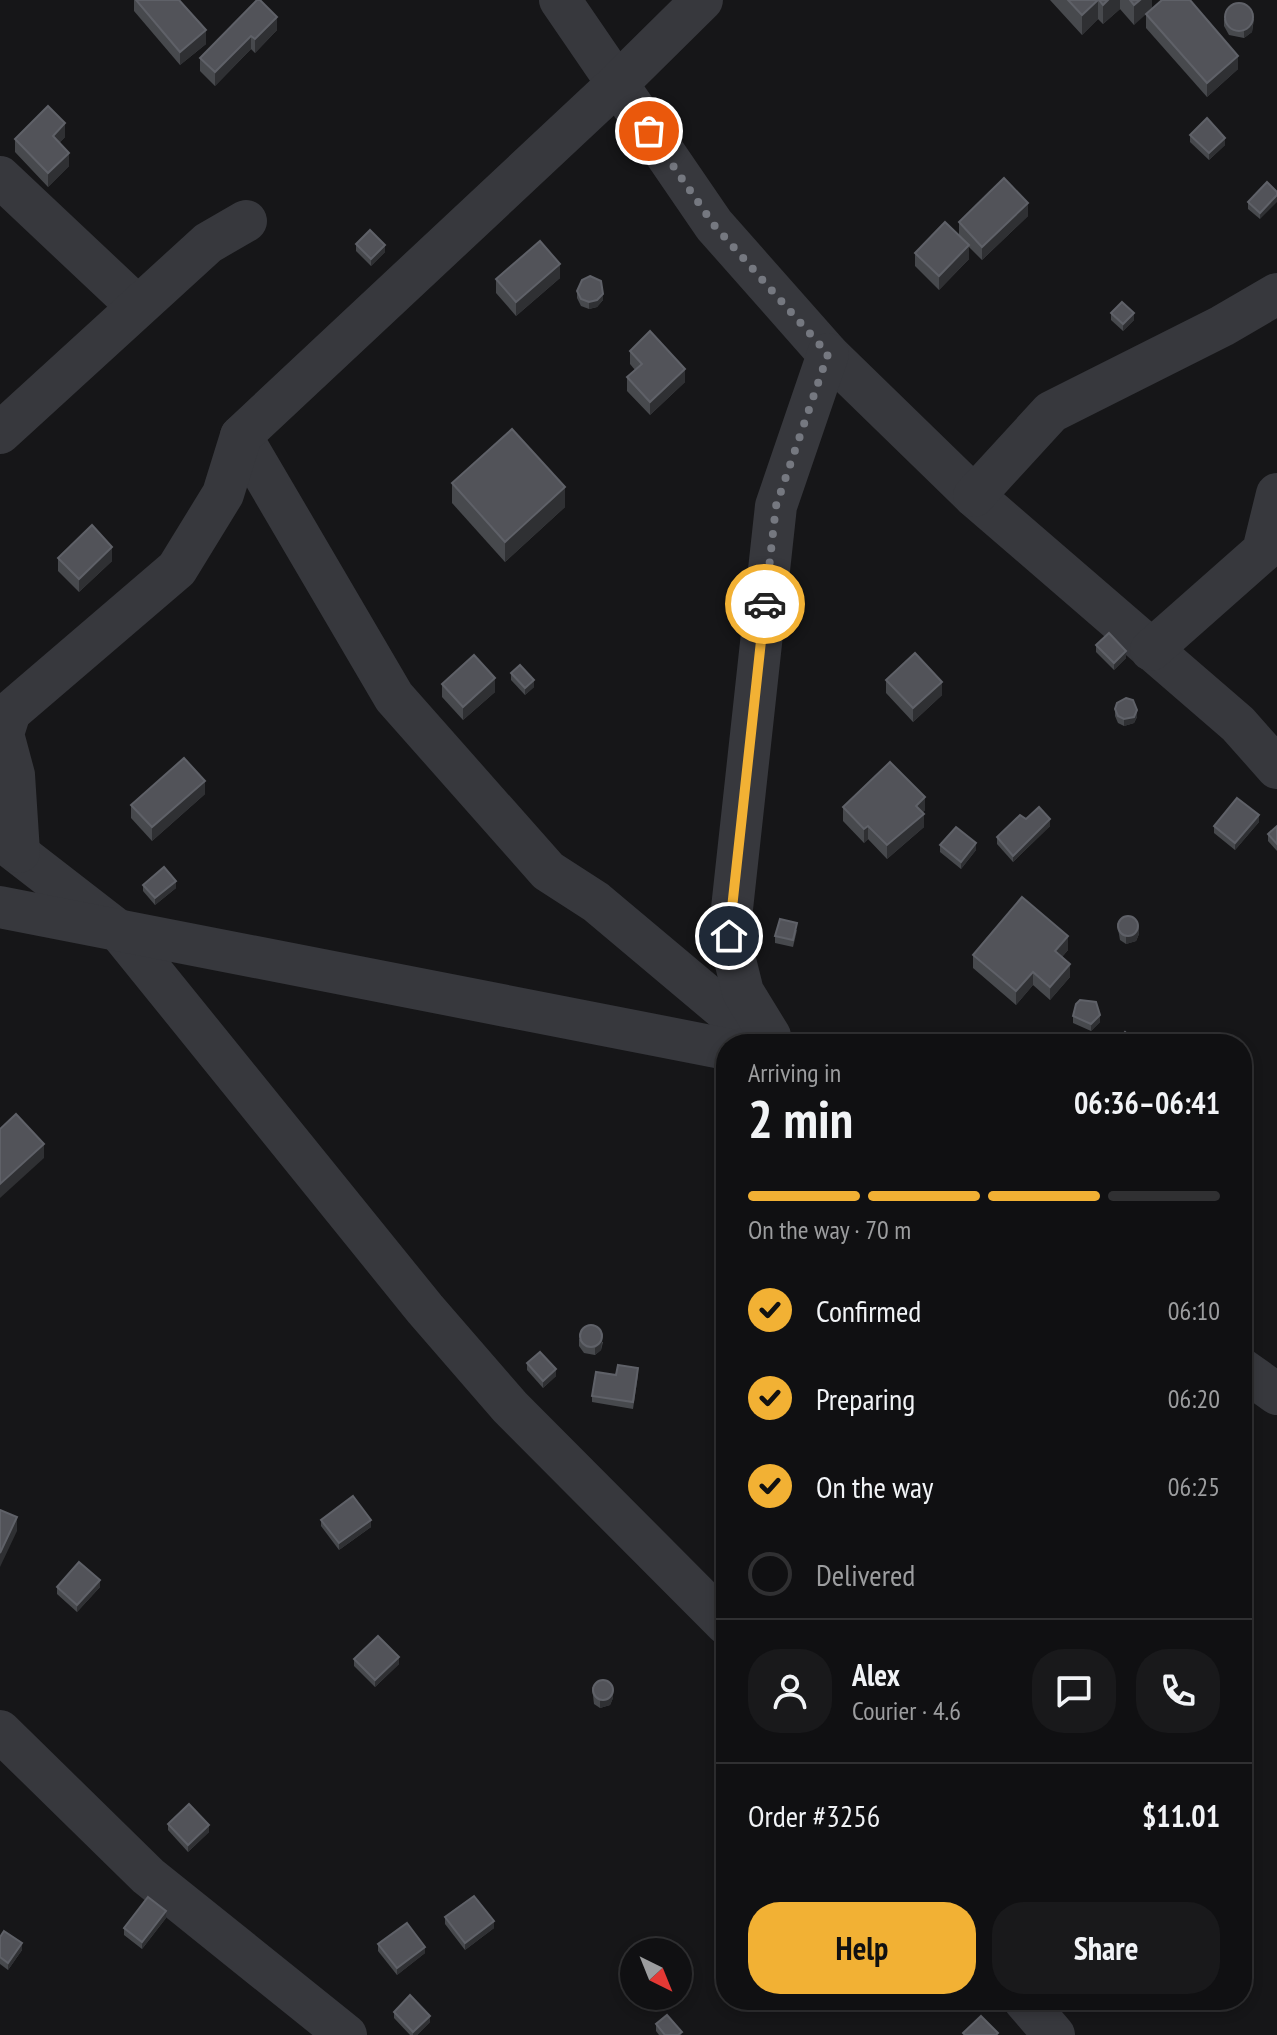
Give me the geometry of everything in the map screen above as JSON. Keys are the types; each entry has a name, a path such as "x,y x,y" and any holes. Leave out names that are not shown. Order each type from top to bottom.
{"street":[{"path":"560,0 714,225 828,354 974,496 1238,724 1277,768"},
{"path":"702,0 617,84 241,436 223,494 177,569 10,712 3,734 14,775 10,846 120,932 444,1331 510,1407 716,1614"},
{"path":"0,177 137,306"},
{"path":"0,433 208,243 246,221"},
{"path":"974,496 1051,412 1222,326 1277,294"},
{"path":"769,1034 743,992 729,936 776,506 828,354"},
{"path":"241,436 394,697 548,871 596,902 753,1034"},
{"path":"1151,650 1263,551 1277,494"},
{"path":"0,907 716,1047"},
{"path":"1252,1376 1277,1394"},
{"path":"0,1731 148,1876 346,2035"},
{"path":"1033,2010 1054,2035"}],"building":[{"path":"136,0 179,0 206,30 180,52"},
{"path":"257,0 277,17 255,39 251,36 215,72 200,58"},
{"path":"1068,0 1098,0 1082,15"},
{"path":"1162,0 1190,0 1238,56 1207,83 1146,14"},
{"path":"1239,3 1249,7 1253,17 1249,27 1239,31 1229,27 1225,17 1229,7"},
{"path":"48,106 65,123 53,136 69,153 48,173 15,139"},
{"path":"1207,118 1225,138 1209,153 1190,135"},
{"path":"1004,178 1028,203 982,247 959,222"},
{"path":"1267,182 1277,195 1260,213 1248,202"},
{"path":"945,222 969,245 939,276 915,253"},
{"path":"370,230 385,245 371,259 356,244"},
{"path":"540,241 560,264 516,302 496,279"},
{"path":"590,276 601,281 603,294 589,302 581,299 577,291 582,280"},
{"path":"1122,302 1134,313 1123,324 1111,313"},
{"path":"650,331 685,369 650,402 627,377 642,364 630,351"},
{"path":"512,429 565,487 505,542 452,483"},
{"path":"92,525 112,547 79,579 58,558"},
{"path":"1109,633 1126,651 1114,663 1096,645"},
{"path":"915,653 942,682 913,708 886,680"},
{"path":"474,655 495,678 463,707 442,684"},
{"path":"520,665 534,680 525,688 511,673"},
{"path":"1126,698 1133,700 1137,710 1134,717 1124,719 1118,716 1115,709 1117,703"},
{"path":"184,758 205,781 152,827 131,805"},
{"path":"890,762 925,797 916,806 924,814 887,845 868,826 864,829 843,807"},
{"path":"1237,798 1259,815 1235,843 1214,826"},
{"path":"1039,807 1050,819 1013,856 997,837 1020,815 1026,819"},
{"path":"1277,826 1277,844 1268,834"},
{"path":"956,827 976,843 961,862 940,845"},
{"path":"164,867 176,881 155,898 143,885"},
{"path":"1022,897 1068,936 1055,951 1070,964 1050,987 1033,972 1016,991 973,955"},
{"path":"1128,916 1135,919 1138,926 1135,933 1128,936 1121,933 1118,926 1121,919"},
{"path":"780,919 797,923 793,940 775,936"},
{"path":"1080,1000 1096,1002 1100,1015 1091,1024 1073,1016"},
{"path":"16,1114 44,1144 0,1184 0,1129"},
{"path":"587,1325 595,1325 602,1336 595,1347 587,1347 580,1340 580,1332"},
{"path":"540,1352 556,1369 543,1381 527,1363"},
{"path":"618,1365 638,1368 633,1402 592,1396 596,1372 616,1375"},
{"path":"353,1496 371,1520 339,1543 321,1520"},
{"path":"0,1510 17,1517 0,1553"},
{"path":"79,1562 100,1580 77,1605 57,1587"},
{"path":"378,1636 399,1657 375,1680 354,1659"},
{"path":"603,1680 610,1683 613,1690 610,1697 603,1700 596,1697 593,1690 596,1683"},
{"path":"189,1804 209,1825 188,1845 168,1824"},
{"path":"474,1896 494,1921 465,1943 445,1917"},
{"path":"148,1897 166,1911 142,1942 124,1928"},
{"path":"407,1923 425,1947 397,1968 378,1944"},
{"path":"4,1931 22,1943 8,1963 0,1957 0,1937"},
{"path":"410,1995 430,2016 413,2032 394,2012"},
{"path":"667,2015 682,2032 678,2035 665,2035 656,2024"},
{"path":"981,2016 998,2033 965,2035 963,2033"}],"way so far":[{"path":"649,131 714,225 828,354 776,506 765,604"}],"route":[{"path":"729,936 765,604"}]}
